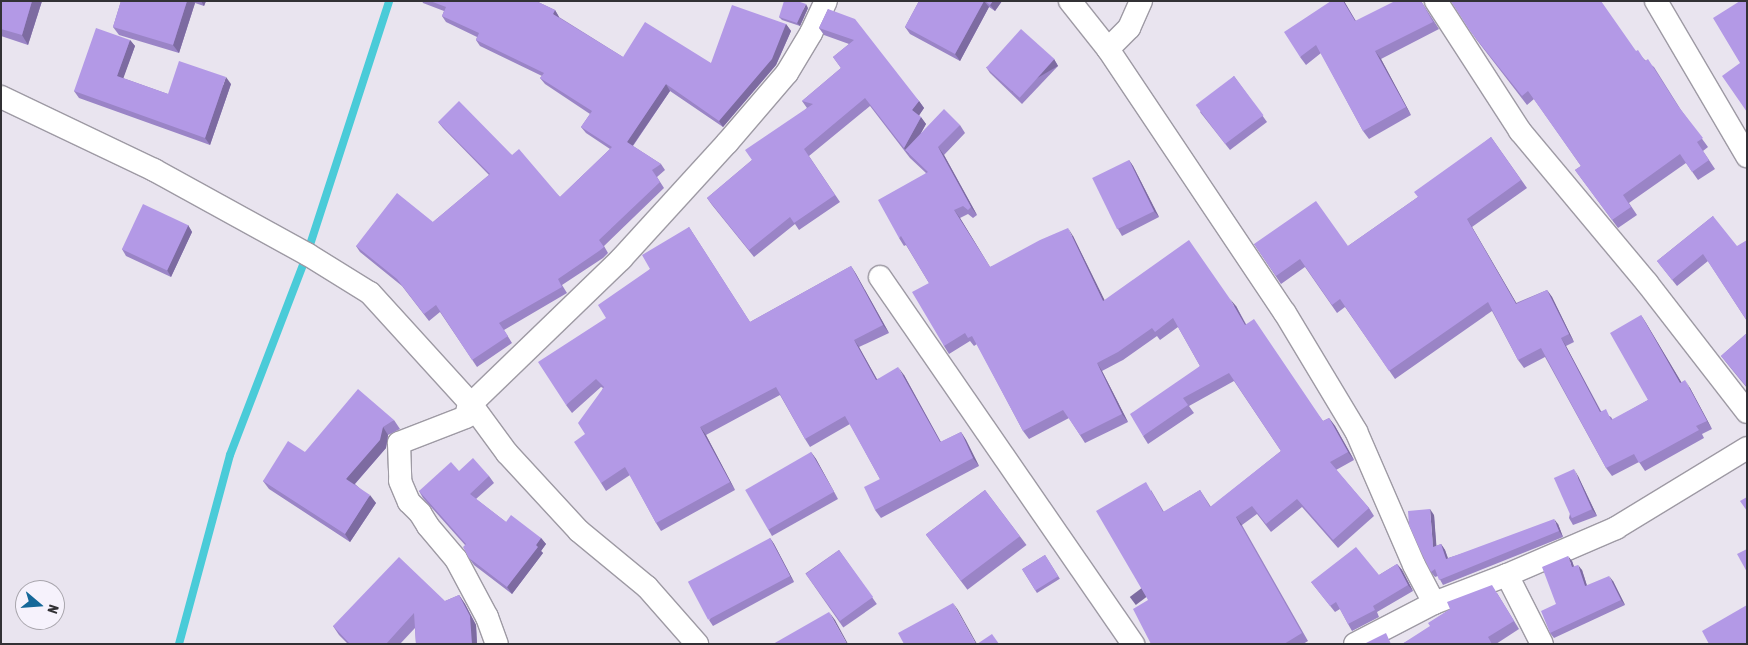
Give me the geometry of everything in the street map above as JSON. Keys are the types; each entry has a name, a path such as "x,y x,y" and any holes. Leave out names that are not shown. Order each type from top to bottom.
{"street":[{"path":"497,644 488,616 456,559 409,502 400,481 400,444 466,417 470,404 621,259 721,150 787,73 812,33 826,1"},
{"path":"1070,1 1108,49 1280,305 1356,432 1414,565 1434,603"},
{"path":"1108,49 1129,28 1141,1"},
{"path":"1436,1 1520,131 1647,283 1747,412"},
{"path":"1656,1 1747,156"},
{"path":"1,96 154,170 307,254 370,293 470,404 507,453 579,531 646,587 697,644"},
{"path":"880,277 1133,644"},
{"path":"1355,644 1434,603 1507,575 1616,528 1747,448"},
{"path":"1507,575 1542,644"}],"building":[{"path":"1,1 32,1 22,35 1,29"},
{"path":"121,1 187,1 173,45 113,27"},
{"path":"430,1 536,1 555,10 553,14 623,57 645,22 711,63 732,5 786,24 772,59 719,121 666,84 627,142 661,164 652,170 660,182 599,240 604,247 558,279 562,287 499,323 508,336 472,360 436,305 424,314 397,279 356,246 397,193 433,222 490,174 438,122 459,101 512,155 519,149 560,197 612,147 581,127 592,111 540,78 544,73 476,40 479,33 442,16 446,7"},
{"path":"784,1 797,1 806,4 797,23 779,17"},
{"path":"919,1 984,1 955,54 905,27"},
{"path":"985,1 993,1 990,5"},
{"path":"1331,1 1343,1 1355,21 1395,1 1421,1 1433,22 1375,51 1406,107 1363,131 1316,45 1300,57 1284,32"},
{"path":"1451,1 1601,1 1636,51 1638,50 1645,61 1648,59 1678,106 1703,138 1697,142 1709,160 1692,172 1680,154 1623,195 1631,207 1612,220 1575,170 1581,166 1528,91 1522,96 1470,31"},
{"path":"1740,1 1747,1 1747,112 1722,76 1740,63 1713,18"},
{"path":"828,9 855,19 919,101 912,110 921,117 904,148 865,98 804,149 835,195 794,223 790,217 749,250 707,198 752,160 745,150 813,104 802,101 841,68 833,57 854,40 819,28"},
{"path":"96,28 130,40 117,76 168,94 179,61 226,77 205,138 74,91"},
{"path":"1021,29 1054,59 1020,98 986,68"},
{"path":"1234,76 1263,115 1225,144 1196,105"},
{"path":"944,109 960,125 938,147 971,207 968,210 963,206 954,210 990,267 1040,240 1068,228 1103,301 1189,240 1230,299 1245,325 1254,319 1323,421 1329,418 1348,452 1330,462 1369,508 1333,540 1297,499 1266,524 1252,506 1236,517 1302,633 1284,644 1151,644 1133,609 1148,600 1096,511 1146,482 1163,512 1200,490 1210,507 1281,451 1229,373 1183,398 1188,405 1143,436 1130,414 1200,366 1173,318 1155,332 1152,328 1118,352 1097,363 1122,414 1080,435 1063,410 1023,431 972,336 968,338 965,333 944,346 912,292 929,283 901,236 899,238 878,200 928,172 905,150"},
{"path":"1491,137 1521,180 1467,219 1516,304 1547,290 1569,334 1561,338 1600,412 1606,409 1611,420 1648,400 1610,333 1641,315 1680,383 1685,380 1707,421 1696,426 1699,430 1639,463 1634,454 1606,468 1541,348 1518,360 1488,302 1389,371 1340,299 1332,305 1300,259 1276,276 1254,244 1316,201 1348,246 1418,197 1414,192"},
{"path":"1129,160 1154,211 1117,229 1092,178"},
{"path":"143,204 188,225 167,270 122,249"},
{"path":"1713,216 1737,246 1747,240 1747,321 1703,254 1672,280 1657,261"},
{"path":"689,227 750,322 851,266 883,325 854,340 876,380 898,367 940,442 961,432 973,458 875,510 864,487 880,479 845,416 805,439 776,387 700,427 730,482 656,523 625,467 601,483 574,442 585,434 578,423 604,387 596,379 566,405 538,362 606,318 598,305 650,269 642,255"},
{"path":"1747,333 1747,387 1721,356"},
{"path":"358,389 394,420 383,427 380,440 346,479 370,495 345,534 263,481 288,441 305,452"},
{"path":"811,452 834,492 768,530 745,490"},
{"path":"473,458 489,476 470,494 506,522 511,515 541,538 536,545 538,547 507,587 469,558 463,547 466,544 419,491 451,462 459,471"},
{"path":"1574,469 1592,509 1572,518 1554,478"},
{"path":"985,490 1020,536 961,581 926,535"},
{"path":"1747,497 1747,511 1740,501"},
{"path":"1430,509 1433,547 1441,544 1446,559 1554,519 1559,531 1439,580 1435,569 1431,572 1409,525 1408,511"},
{"path":"770,538 790,576 708,620 688,582"},
{"path":"1356,547 1379,575 1397,564 1408,585 1373,606 1375,610 1348,624 1336,602 1330,606 1311,582"},
{"path":"1747,549 1747,572 1737,554"},
{"path":"839,550 873,597 840,621 806,574"},
{"path":"1045,555 1058,576 1035,591 1022,569"},
{"path":"1568,556 1572,567 1578,565 1585,586 1609,576 1621,600 1550,633 1541,611 1556,604 1542,567"},
{"path":"399,557 445,601 459,595 470,616 472,644 416,644 414,613 386,644 350,644 333,626"},
{"path":"1492,585 1514,621 1488,637 1492,644 1402,644 1430,626 1428,623 1450,609 1447,602"},
{"path":"953,603 976,644 904,644 898,633"},
{"path":"1747,605 1747,644 1709,644 1702,631"},
{"path":"829,612 847,644 773,644"},
{"path":"1386,633 1391,644 1364,644"},
{"path":"992,634 999,644 977,644"}],"waterway":[{"path":"179,644 230,455 307,254 389,1"}]}
